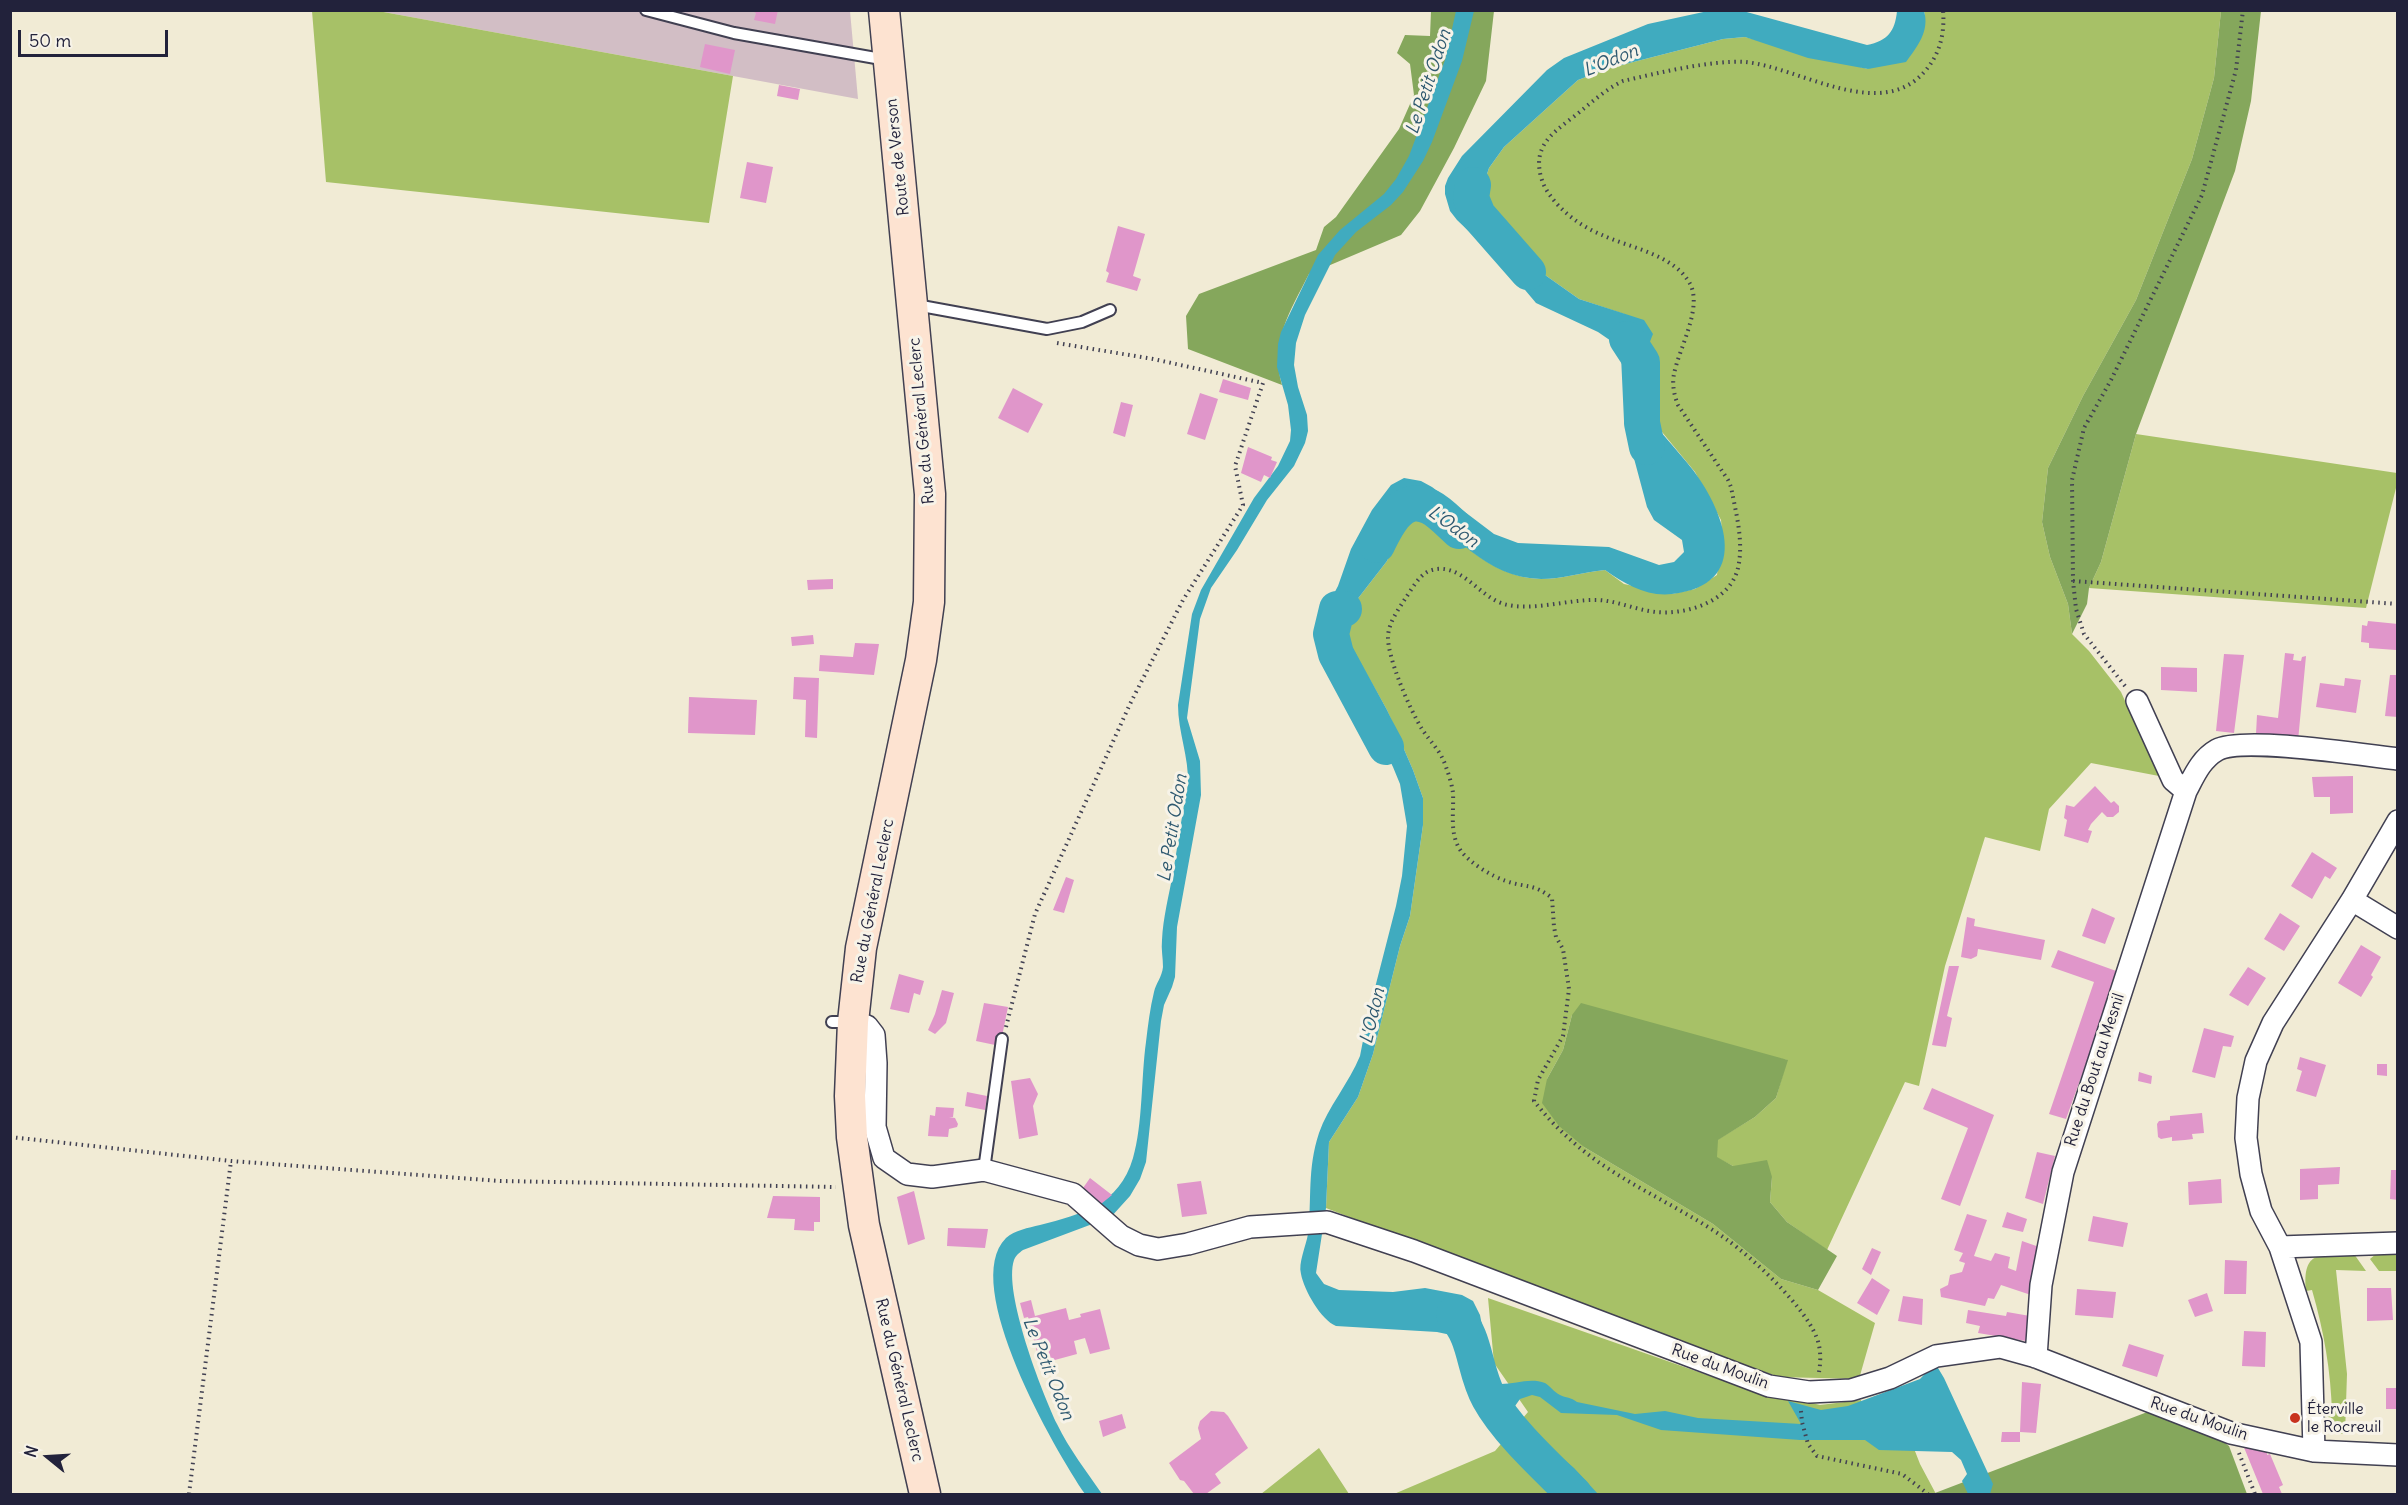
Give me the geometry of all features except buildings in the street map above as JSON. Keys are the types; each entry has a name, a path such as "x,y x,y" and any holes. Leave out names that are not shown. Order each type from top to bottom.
{"main road":[{"name":"Route de Verson","path":"884,10 912,304"},
{"name":"Rue du Général Leclerc","path":"912,304 930,494 929,602 918,646 861,948 842,1022 857,1186 884,1317 925,1494"}],"street":[{"path":"2137,701 2173,780 2186,791"},
{"name":"Rue du Bout au Mesnil","path":"2036,1357 2041,1285 2063,1172 2186,791 2202,762 2217,750 2237,745 2267,745 2397,759"},
{"path":"2314,1451 2311,1341 2280,1247 2261,1211 2250,1174 2246,1138 2248,1098 2256,1061 2274,1023 2352,900 2397,821"},
{"path":"2352,900 2397,928"},
{"path":"842,1022 867,1026 874,1035 875,1127 884,1158 907,1174 932,1177 984,1170"},
{"name":"Rue du Moulin","path":"984,1170 1073,1194 1121,1236 1139,1245 1158,1249 1188,1244 1250,1227 1327,1222 1414,1251 1768,1386 1809,1392 1851,1390 1890,1378 1936,1356 2000,1347 2036,1357 2231,1433 2314,1451 2397,1455"},
{"path":"2280,1247 2397,1243"}],"lane":[{"path":"646,10 734,33 889,60"},
{"path":"912,304 1047,328 1082,322 1110,310"},
{"path":"984,1170 1002,1039"}],"path":[{"path":"1928,1494 1902,1474 1818,1456 1808,1444 1802,1422 1801,1405 1809,1392 1808,1380 1819,1371 1820,1354 1816,1336 1790,1299 1761,1269 1726,1239 1597,1161 1555,1128 1534,1101 1538,1080 1563,1036 1569,989 1563,949 1556,937 1554,927 1552,898 1534,886 1504,881 1463,853 1455,842 1453,792 1447,769 1441,753 1414,714 1392,661 1388,635 1396,612 1413,587 1427,572 1440,568 1457,573 1492,599 1511,606 1598,600 1656,612 1674,612 1707,603 1725,590 1738,567 1740,543 1731,487 1678,405 1674,394 1674,373 1693,309 1694,296 1690,284 1682,272 1663,259 1600,235 1569,216 1542,184 1539,157 1543,145 1554,131 1609,88 1623,81 1723,62 1747,62 1865,93 1898,92 1924,73 1935,58 1943,33 1943,10"},
{"path":"2137,701 2084,634 2076,609 2073,581 2072,480 2084,428 2111,380 2202,195 2236,70 2243,10"},
{"path":"1002,1039 1039,904 1130,704 1183,600 1242,505 1234,466 1263,383 1153,359 1038,340 1026,325"},
{"path":"2073,581 2397,604"},
{"path":"10,1137 231,1161 500,1181 857,1186"},
{"path":"189,1494 231,1161"},
{"path":"2231,1433 2255,1494"}],"shaded area":[{"path":"378,11 850,11 858,99 733,76"}],"green space":[{"path":"312,11 378,11 733,76 709,223 326,182"},
{"path":"1431,11 1494,11 1486,81 1420,211 1401,235 1309,274 1289,314 1280,341 1278,355 1282,385 1188,349 1186,316 1199,294 1316,250 1324,227 1336,217 1399,129 1414,95 1410,64 1397,53 1405,35 1430,36"},
{"path":"1924,11 2221,11 2214,78 2192,159 2136,300 2083,396 2048,468 2042,522 2050,557 2068,604 2072,634 2089,651 2121,692 2159,776 2091,763 2049,809 2040,851 1985,837 1945,966 1919,1086 1905,1082 1827,1250 1787,1222 1770,1202 1772,1177 1733,1166 1717,1158 1717,1140 1755,1117 1776,1098 1787,1060 1572,1015 1563,1050 1547,1079 1584,1147 1713,1224 1781,1279 1818,1290 1875,1323 1859,1379 1779,1377 1581,1307 1326,1208 1329,1142 1358,1097 1373,1054 1400,946 1410,916 1423,825 1423,798 1413,770 1387,710 1346,637 1348,620 1356,601 1387,561 1401,510 1406,503 1415,500 1472,551 1504,571 1522,577 1549,579 1605,570 1624,584 1672,594 1695,589 1717,575 1722,532 1721,520 1695,472 1648,415 1641,395 1645,353 1652,334 1624,314 1579,299 1538,270 1489,230 1482,209 1483,186 1489,168 1504,147 1578,80 1610,68 1723,39 1745,37 1868,69 1925,16"},
{"path":"2221,11 2261,11 2251,101 2235,171 2136,434 2101,562 2089,588 2087,604 2072,634 2068,604 2050,557 2042,522 2048,468 2083,396 2136,300 2192,159 2214,78"},
{"path":"2136,434 2397,473 2397,484 2366,608 2089,588 2101,562"},
{"path":"1581,1003 1788,1060 1776,1098 1755,1117 1718,1140 1717,1157 1733,1166 1767,1160 1772,1177 1770,1202 1787,1222 1837,1256 1818,1290 1781,1279 1713,1224 1584,1147 1559,1126 1542,1103 1547,1079 1563,1050 1572,1015"},
{"path":"2354,1254 2366,1271 2336,1270 2347,1374 2345,1434 2333,1434 2325,1429 2325,1414 2332,1414 2330,1382 2320,1321 2312,1290 2306,1291 2307,1268 2316,1257"},
{"path":"2376,1254 2397,1254 2397,1271 2379,1271 2370,1259"},
{"path":"1488,1298 1727,1382 1820,1405 1861,1400 1864,1425 1906,1428 1920,1464 1936,1494 1394,1494 1495,1451 1528,1412 1494,1363"},
{"path":"2150,1411 2209,1432 2229,1446 2247,1494 1935,1493"},
{"path":"1319,1448 1349,1494 1261,1494"}],"water":[{"path":"1456,11 1474,11 1462,61 1432,142 1403,192 1391,205 1356,232 1335,255 1305,315 1296,343 1294,365 1307,415 1308,431 1305,443 1294,466 1267,500 1211,588 1200,619 1187,718 1200,761 1201,795 1177,927 1175,977 1164,1005 1161,1021 1146,1162 1140,1179 1130,1196 1111,1217 1023,1250 1014,1260 1012,1275 1014,1295 1042,1390 1062,1433 1102,1494 1085,1494 1034,1406 1002,1328 994,1291 995,1260 1006,1238 1013,1233 1084,1211 1108,1197 1127,1174 1133,1158 1139,1131 1149,1017 1163,967 1164,923 1188,784 1178,705 1192,614 1201,590 1254,498 1278,466 1290,441 1288,405 1277,367 1281,332 1318,255 1340,230 1384,194 1409,156 1445,60"},
{"path":"1708,11 1743,11 1867,45 1880,41 1889,34 1897,11 1924,11 1925,25 1921,38 1906,62 1868,69 1808,58 1745,37 1723,39 1610,68 1578,80 1504,147 1489,168 1483,186 1482,208 1489,230 1538,270 1579,299 1644,320 1653,334 1645,356 1641,396 1649,414 1693,470 1715,507 1722,526 1725,545 1723,562 1714,577 1697,588 1672,594 1654,593 1628,585 1605,570 1549,579 1522,577 1504,571 1471,552 1415,500 1406,503 1401,510 1387,561 1356,601 1348,620 1346,636 1387,710 1413,770 1423,798 1423,825 1410,916 1400,946 1373,1054 1358,1097 1329,1142 1326,1208 1316,1273 1324,1284 1339,1290 1393,1292 1425,1288 1462,1295 1473,1301 1480,1315 1491,1374 1498,1384 1539,1381 1560,1395 1577,1402 1635,1414 1665,1411 1698,1418 1801,1424 1788,1401 1821,1410 1848,1406 1920,1379 1935,1363 1993,1484 1990,1494 1968,1494 1962,1481 1967,1474 1961,1460 1952,1452 1879,1450 1865,1440 1800,1440 1661,1430 1617,1415 1561,1413 1540,1397 1532,1395 1520,1399 1515,1406 1519,1421 1574,1468 1598,1494 1578,1494 1510,1422 1481,1365 1467,1346 1451,1335 1437,1332 1336,1326 1325,1318 1314,1304 1300,1270 1308,1234 1311,1172 1315,1146 1323,1123 1360,1056 1396,906 1402,876 1407,826 1400,784 1393,767 1330,642 1330,601 1338,586 1351,549 1372,510 1391,485 1404,478 1421,481 1432,487 1494,534 1518,543 1609,547 1659,565 1674,562 1684,552 1682,540 1654,520 1647,507 1624,421 1621,356 1614,343 1598,332 1536,303 1504,265 1450,211 1445,186 1462,156 1547,70 1564,58 1648,24"}],"waterway":[{"name":"L'Odon","path":"1473,185 1471,198 1478,215 1528,272"},
{"name":"L'Odon","path":"1627,339 1642,362 1642,423 1647,447"},
{"name":"L'Odon","path":"1377,545 1391,520 1404,507 1411,504 1430,507 1459,531"},
{"name":"L'Odon","path":"1344,609 1337,609 1331,634 1336,654 1386,747"},
{"name":"L'Odon","path":"1454,1314 1467,1333 1489,1398 1506,1423 1528,1448 1574,1494"}],"place":[{"name":"Éterville le Rocreuil","path":"2295,1418"}],"water label":[{"name":"Le Petit Odon","path":"1429,82"},
{"name":"Le Petit Odon","path":"1173,828"},
{"name":"Le Petit Odon","path":"1048,1369"}]}
